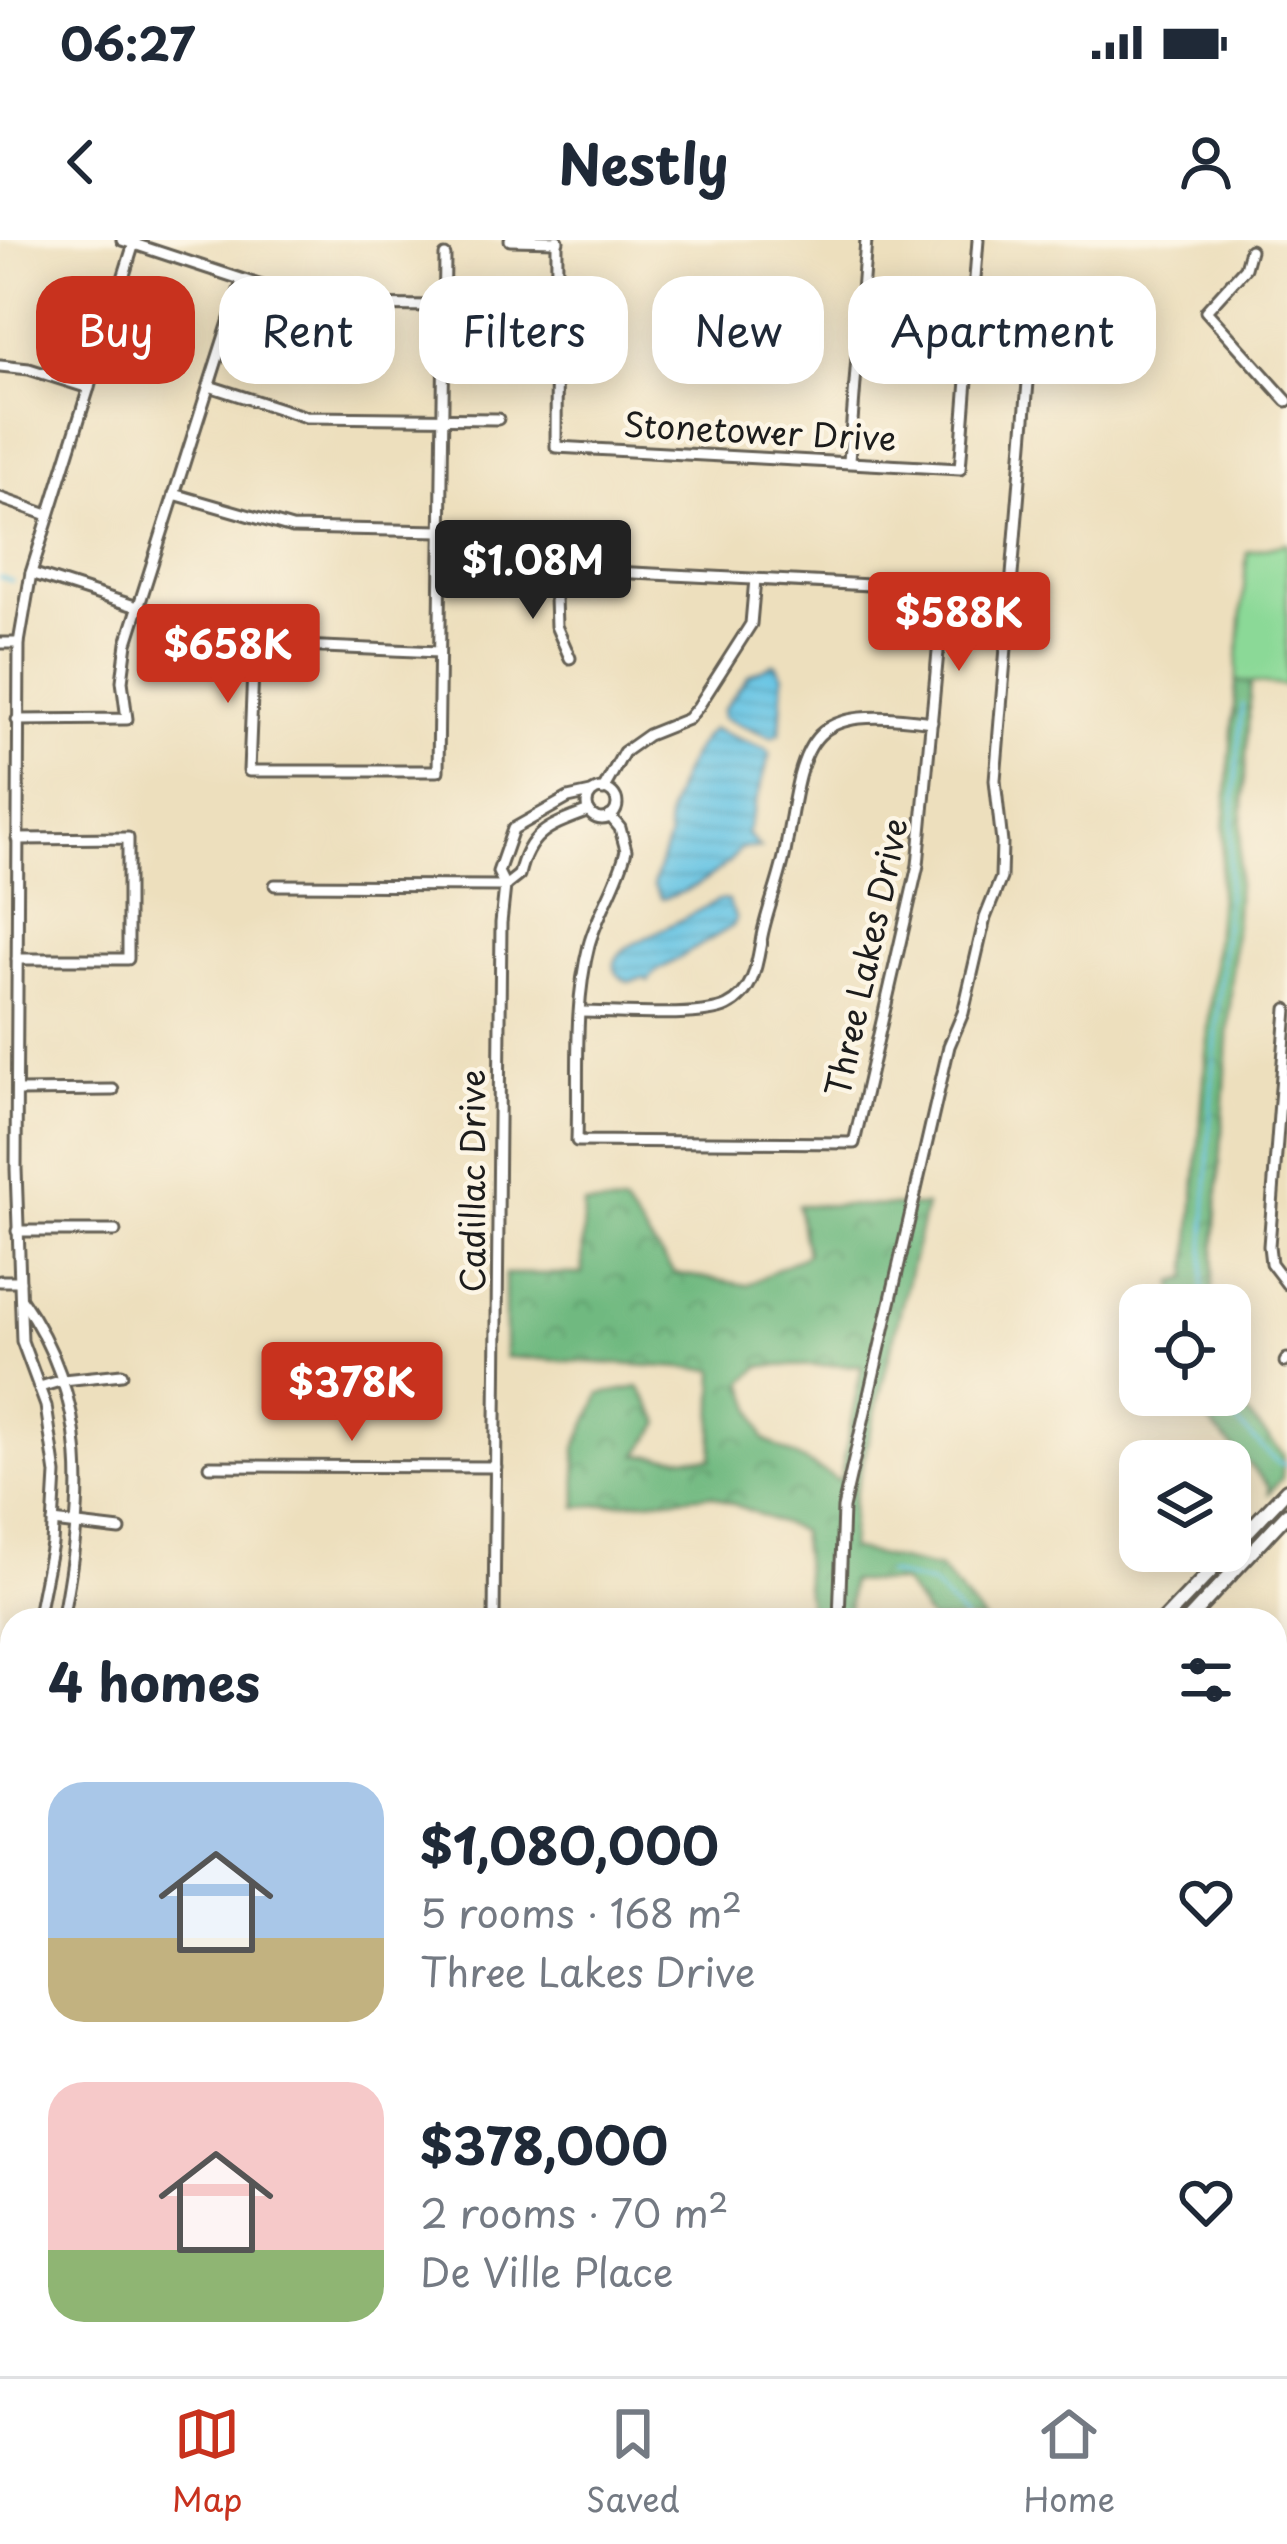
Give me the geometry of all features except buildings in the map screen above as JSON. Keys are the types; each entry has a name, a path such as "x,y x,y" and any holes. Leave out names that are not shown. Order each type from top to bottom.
{"main road":[{"path":"1251,1529 1287,1490"},
{"path":"1199,1608 1287,1514"},
{"path":"1175,1608 1210,1572"}],"street":[{"path":"122,240 228,276"},
{"path":"510,240 558,240"},
{"name":"Stonetower Drive","path":"558,240 556,447 961,469 978,240"},
{"path":"848,461 866,240"},
{"path":"39,1608 53,1522 52,1440 40,1387 22,1340 17,1231 19,643 31,573 135,242"},
{"path":"1250,250 1245,268 1206,311 1287,401"},
{"path":"445,256 445,276"},
{"path":"17,720 127,719 123,669 137,608 219,352"},
{"path":"0,366 29,369 89,388"},
{"path":"254,644 250,770 438,770 443,384"},
{"path":"840,1608 844,1508 854,1461 949,1046 963,1013 985,918 1001,878 995,780 1028,384"},
{"path":"208,386 306,417 498,419"},
{"path":"174,494 292,528 441,531"},
{"path":"0,498 48,515"},
{"name":"Three Lakes Drive","path":"569,658 556,626 554,569 890,586 922,603 937,626 939,641 918,865 854,1143 577,1142 581,1012"},
{"path":"31,573 254,644 439,652"},
{"path":"275,885 505,886 519,875 525,852 539,834 589,812 597,791 624,752 648,735 682,723 698,706 751,624 755,579"},
{"path":"0,643 19,643"},
{"path":"610,816 620,828 626,850 591,938 581,1012 704,1012 733,1004 752,983 786,847 798,770 807,748 834,724 852,716 932,722"},
{"path":"0,771 17,770"},
{"path":"525,852 506,844 513,829 546,809 597,791 616,800 610,816"},
{"path":"546,809 553,825"},
{"path":"589,812 601,819 610,816"},
{"path":"16,839 128,838 128,959 17,959"},
{"name":"Cadillac Drive","path":"494,1608 500,923 505,886 498,872 506,844"},
{"path":"0,895 17,895"},
{"path":"1287,1009 1281,1165 1269,1246 1271,1264 1287,1284"},
{"path":"0,1016 17,1016"},
{"path":"16,1091 113,1090"},
{"path":"0,1142 17,1142"},
{"path":"17,1231 115,1231"},
{"path":"0,1281 20,1281"},
{"path":"22,1300 44,1332 63,1380 76,1436 78,1522 64,1608"},
{"path":"40,1387 122,1374"},
{"path":"209,1466 496,1467"},
{"path":"53,1522 120,1530"}],"green space":[{"path":"1287,543 1287,686 1236,681 1247,552"},
{"path":"1236,681 1251,683 1212,1284 1174,1284 1188,1278"},
{"path":"584,1205 624,1205 674,1273 747,1285 807,1254 798,1205 926,1206 853,1502 850,1549 940,1569 974,1608 921,1608 903,1583 850,1581 849,1608 809,1608 800,1531 711,1495 577,1507 576,1448 600,1394 639,1387 661,1423 638,1455 712,1459 715,1370 505,1357 505,1274 582,1274","holes":["862,1365 840,1481 764,1439 744,1382 761,1366"]},
{"path":"1203,1416 1249,1416 1283,1454 1282,1478 1269,1493 1268,1485 1251,1467 1251,1440 1226,1440"}],"water":[{"path":"772,664 783,676 780,733 772,737 723,718 722,711 749,675"},
{"path":"712,729 770,754 747,834 760,848 741,848 706,880 662,899 653,885 669,837 669,812 696,749"},
{"path":"719,900 728,901 736,919 733,926 648,981 628,982 618,974 615,961 626,948"}],"waterway":[{"path":"0,577 12,581"},
{"path":"1203,1284 1211,1103 1242,704"},
{"path":"1232,1416 1277,1462 1287,1465"},
{"path":"886,1573 933,1585 954,1608"}]}
